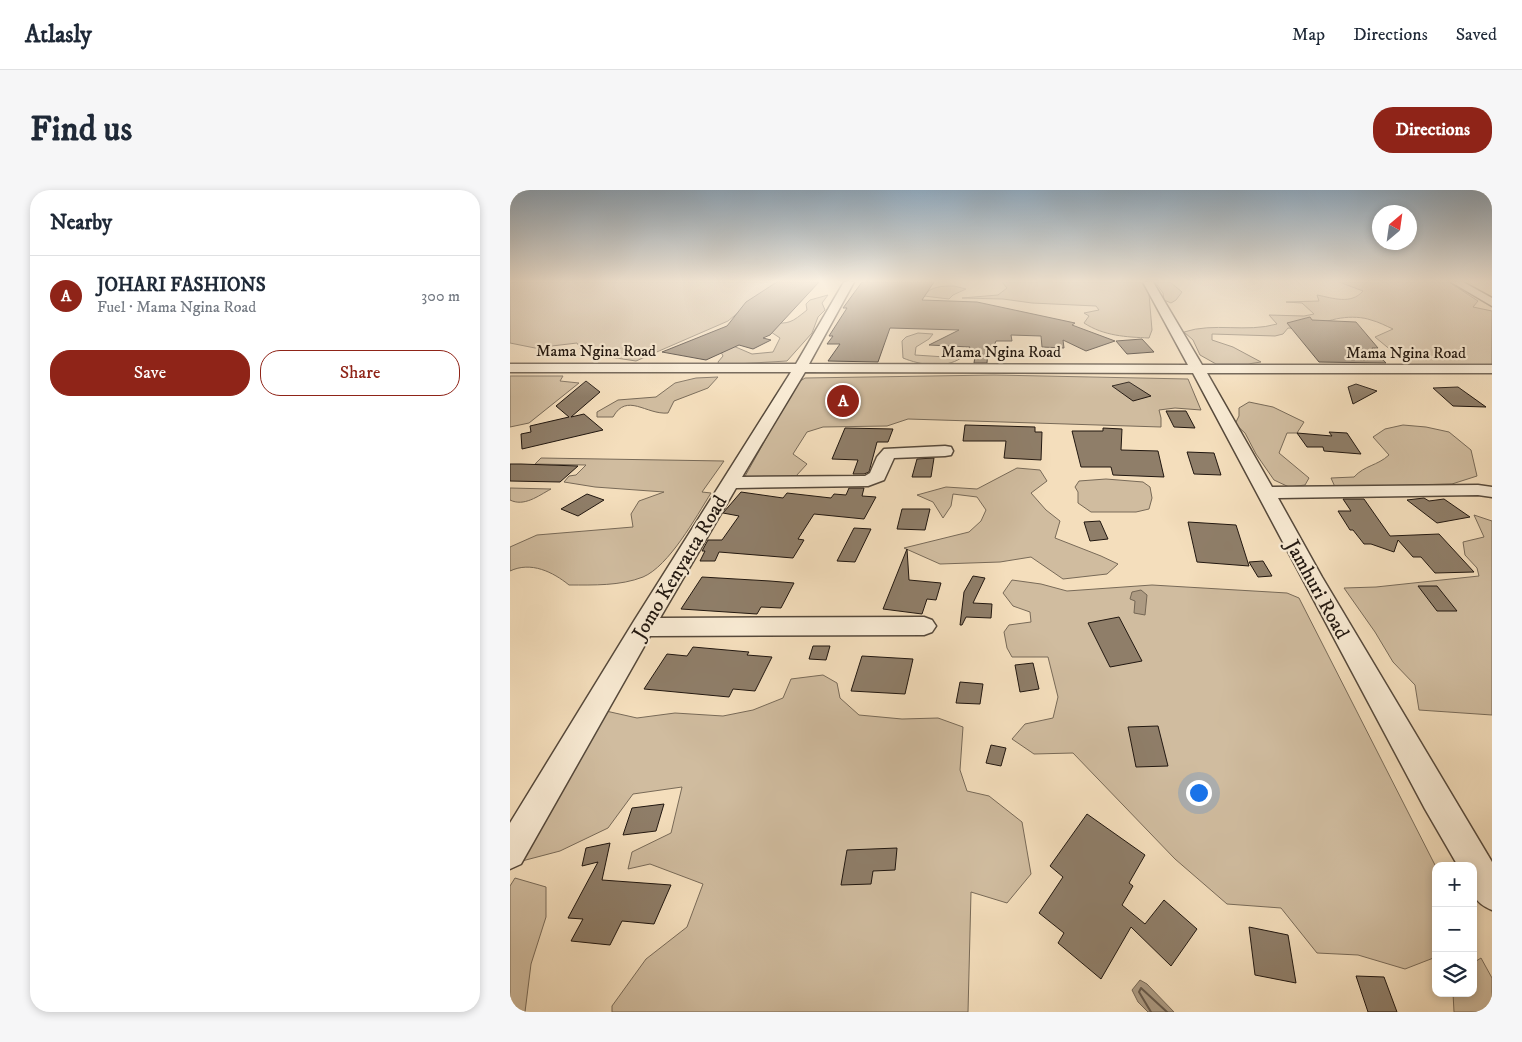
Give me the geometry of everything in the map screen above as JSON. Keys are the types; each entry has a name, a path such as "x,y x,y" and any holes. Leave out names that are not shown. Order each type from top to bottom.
{"street":[{"name":"Jomo Kenyatta Road","path":"510,853 642,628 801,367 827,320"},
{"name":"Jamhuri Road","path":"1170,320 1316,586 1431,790 1492,893"},
{"name":"Mama Ngina Road","path":"510,368 1492,369"},
{"path":"730,483 868,481 878,476 884,460 890,453 944,451"},
{"path":"1266,493 1478,490 1492,492"},
{"path":"642,628 924,626"}],"shaded area":[{"path":"510,320 729,320 636,361 583,353 577,343 535,348 510,343"},
{"path":"817,320 812,333 787,361 719,365 718,362 723,356 719,348 731,345 752,354 773,352 780,338 768,330 770,322"},
{"path":"1086,320 1151,320 1152,330 1149,338 1124,336 1099,331 1084,323"},
{"path":"1274,320 1332,320 1313,329 1288,328 1283,334 1275,336 1212,334 1212,340 1233,347 1261,362 1248,364 1216,364 1200,355 1193,340 1184,332 1195,329 1254,328 1277,324"},
{"path":"1372,320 1492,320 1492,366 1410,366 1375,337 1393,329"},
{"path":"918,333 933,334 929,339 916,347 915,355 961,358 948,364 932,365 903,358 902,341 906,337"},
{"path":"994,375 1188,379 1201,410 1175,408 1159,410 1161,427 908,419 887,426 823,427 807,432 793,454 807,464 796,476 744,478 797,383 805,378"},
{"path":"510,376 563,376 560,381 579,383 529,423 510,427"},
{"path":"718,377 708,388 674,401 668,413 660,413 631,405 624,406 618,410 613,417 597,417 597,412 618,400 656,397 675,383 696,378"},
{"path":"1249,402 1273,407 1304,422 1297,433 1287,433 1279,453 1309,478 1305,485 1289,487 1274,480 1256,454 1245,433 1235,424 1239,416 1239,408"},
{"path":"1403,425 1449,432 1471,450 1477,476 1452,484 1335,487 1331,478 1354,477 1362,470 1389,455 1373,437 1385,429"},
{"path":"541,458 724,461 702,492 711,493 690,527 672,552 653,571 643,577 625,582 569,585 541,569 526,567 510,571 510,547 537,535 633,527 631,514 639,501 664,492 595,487 564,482 569,476 576,475 586,465 535,464"},
{"path":"1017,468 1040,470 1047,481 1031,493 1046,510 1060,521 1055,538 1118,564 1107,574 1063,579 1031,557 1000,562 940,564 904,548 969,532 981,521 986,510 977,497 953,494 951,506 943,518 933,502 917,495 946,487 977,489"},
{"path":"1106,479 1143,482 1150,487 1152,498 1149,509 1136,512 1091,512 1078,503 1078,492 1075,487 1079,481"},
{"path":"510,488 551,489 531,500 515,502 510,500"},
{"path":"1474,515 1492,521 1492,715 1419,710 1415,685 1393,662 1375,632 1344,588 1376,587 1479,576 1477,568 1465,555 1463,542 1484,537"},
{"path":"1012,580 1041,584 1067,591 1152,585 1287,593 1299,598 1433,862 1432,959 1405,969 1358,955 1317,953 1281,908 1227,904 1175,859 1073,753 1034,754 1012,739 1025,724 1053,718 1058,697 1048,657 1012,657 1007,648 1004,632 1009,625 1031,622 1030,612 1013,606 1003,593"},
{"path":"823,675 837,683 840,698 859,715 902,719 938,718 963,727 960,770 967,791 989,796 1022,822 1031,874 1007,903 971,892 968,1012 612,1012 612,1006 646,959 687,927 703,884 650,864 628,869 632,852 671,833 682,787 633,794 608,828 560,851 522,861 606,711 637,718 675,713 723,716 753,710 783,698 791,679"},
{"path":"515,878 546,887 546,917 531,964 525,1012 510,1012 510,886"},
{"path":"1481,958 1492,978 1492,1012 1454,1012 1453,997 1477,997 1477,960"}],"water":[{"path":"1141,590 1147,595 1145,615 1134,613 1135,601 1130,599 1132,592"},
{"path":"1140,980 1147,984 1174,1012 1148,1012 1138,1002 1132,990"}],"building":[{"path":"731,320 784,320 770,335 763,338 771,340 753,349 739,345 706,360 662,352 727,326"},
{"path":"839,320 1063,320 1075,323 1072,325 1115,341 1086,351 1063,340 1064,348 1042,347 1041,336 1011,335 1012,341 996,341 992,351 988,350 987,363 974,363 976,350 969,349 970,347 929,345 959,330 890,328 878,362 828,361 840,344 827,344 833,336 829,336"},
{"path":"1297,320 1356,322 1378,348 1372,348 1386,363 1319,362 1287,323"},
{"path":"1142,339 1154,352 1127,354 1116,341"},
{"path":"586,381 600,392 571,417 584,414 603,430 522,449 521,434 531,432 530,426 569,417 556,406"},
{"path":"1129,382 1151,396 1133,401 1112,386"},
{"path":"1356,384 1377,391 1353,404 1348,387"},
{"path":"1458,387 1486,407 1453,406 1433,388"},
{"path":"1166,411 1186,411 1195,428 1174,427"},
{"path":"965,425 1035,427 1035,432 1042,432 1041,460 1004,458 1006,441 963,441"},
{"path":"845,428 893,429 888,442 877,442 869,472 853,474 858,460 832,459"},
{"path":"1103,428 1122,429 1121,450 1158,451 1164,477 1113,475 1111,467 1081,467 1072,431 1103,431"},
{"path":"1329,432 1347,433 1361,454 1324,451 1323,447 1307,447 1297,433 1332,436"},
{"path":"1187,452 1214,453 1221,475 1194,474"},
{"path":"934,458 931,477 912,477 917,459"},
{"path":"510,464 578,466 560,482 510,481"},
{"path":"849,488 864,488 862,496 876,497 864,519 814,514 798,539 804,540 793,558 719,552 715,561 700,561 705,551 702,551 708,540 722,540 739,516 723,513 741,492 783,498 787,493 831,498 834,494 846,495"},
{"path":"587,494 604,500 578,516 561,509"},
{"path":"1424,498 1429,501 1444,499 1470,517 1437,523 1407,500"},
{"path":"1343,499 1364,499 1390,536 1439,534 1474,572 1435,573 1421,557 1413,557 1398,540 1394,552 1371,544 1364,544 1353,530 1350,530 1338,511 1351,511"},
{"path":"902,509 930,509 925,530 897,529"},
{"path":"1100,521 1108,539 1090,541 1084,522"},
{"path":"1188,522 1236,525 1249,566 1197,562"},
{"path":"854,528 871,529 855,562 837,561"},
{"path":"907,549 909,580 941,583 936,600 927,599 922,614 883,609"},
{"path":"1263,561 1272,576 1258,577 1249,562"},
{"path":"973,576 985,578 973,603 992,604 991,618 966,617 962,625 960,625 964,592"},
{"path":"702,577 794,583 781,608 761,607 757,614 681,609"},
{"path":"1418,586 1437,586 1457,611 1437,611"},
{"path":"1119,617 1142,661 1110,667 1088,623"},
{"path":"813,646 830,646 826,660 809,659"},
{"path":"693,647 749,652 747,655 772,657 755,691 733,689 729,697 644,689 667,654 687,656"},
{"path":"862,656 913,659 905,694 851,691"},
{"path":"1033,663 1039,689 1020,692 1015,665"},
{"path":"960,682 983,684 980,704 956,703"},
{"path":"1158,726 1168,766 1136,767 1128,727"},
{"path":"991,745 1006,748 1001,766 986,763"},
{"path":"664,804 656,831 623,835 632,808"},
{"path":"1087,814 1145,855 1129,883 1133,886 1122,905 1145,924 1164,900 1197,929 1171,966 1131,927 1101,979 1058,943 1064,933 1039,913 1063,877 1050,866"},
{"path":"610,843 602,880 671,885 654,924 622,921 610,945 571,941 583,919 568,918 598,862 582,866 586,848"},
{"path":"897,848 895,870 873,871 871,884 841,885 847,850"},
{"path":"1249,927 1288,935 1296,983 1255,975"},
{"path":"1356,976 1384,977 1397,1012 1368,1012"}],"place":[{"name":"JOHARI FASHIONS","path":"843,401"}]}
